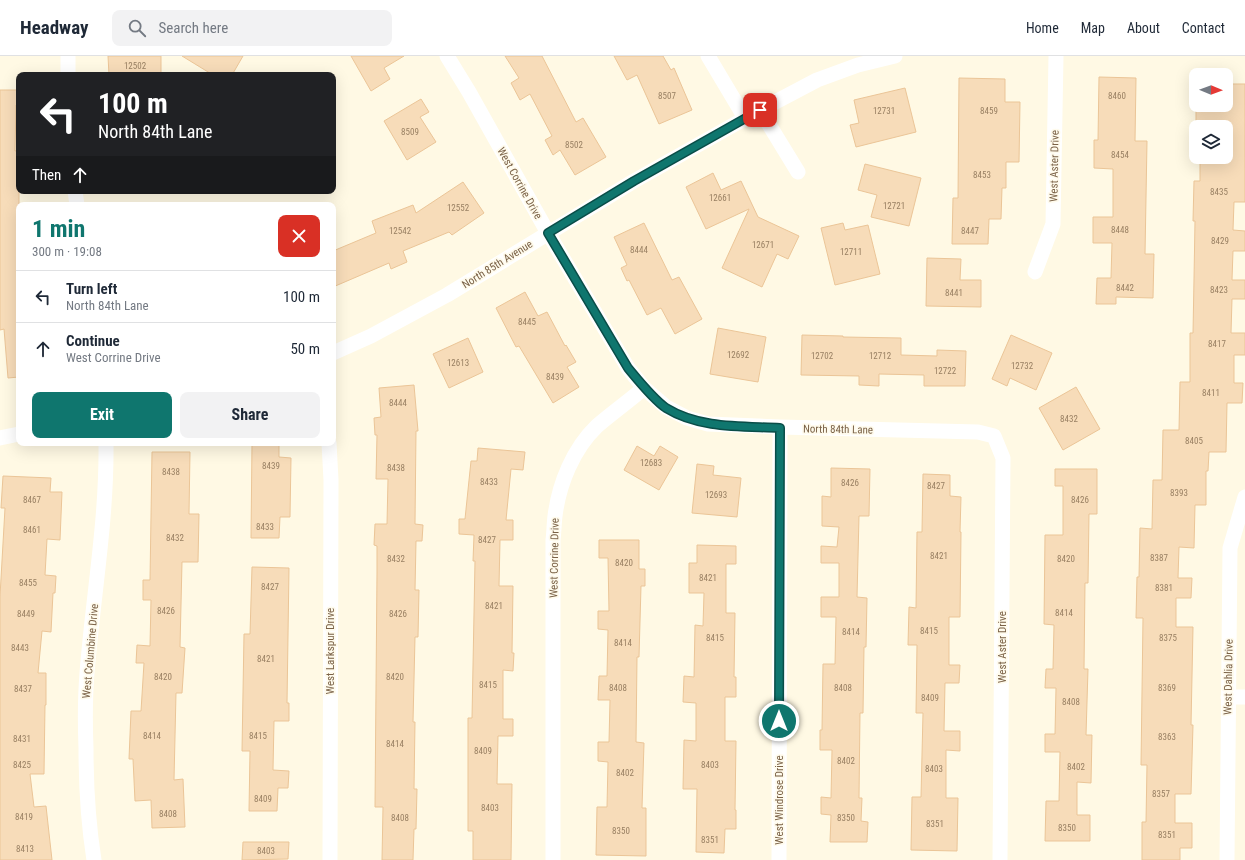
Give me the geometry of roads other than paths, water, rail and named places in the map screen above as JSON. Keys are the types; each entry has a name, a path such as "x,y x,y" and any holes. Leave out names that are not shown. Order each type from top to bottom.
{"street":[{"path":"68,56 68,72"},
{"name":"West Corrine Drive","path":"447,56 469,92 548,233 628,368 644,388 596,427 582,443 572,459 561,488 555,516 553,540 553,860"},
{"path":"708,56 745,118"},
{"name":"North 85th Avenue","path":"336,352 371,336 447,295 634,181 760,110 817,80 858,64 895,56"},
{"name":"West Aster Drive","path":"1035,272 1054,224 1056,56"},
{"path":"760,110 798,172"},
{"name":"North 84th Lane","path":"644,388 666,407 687,418 708,424 780,428 978,432 994,436"},
{"name":"West Windrose Drive","path":"778,860 780,428"},
{"path":"0,438 16,435"},
{"name":"West Aster Drive","path":"994,436 1003,458 1000,860"},
{"name":"West Columbine Drive","path":"94,860 86,792 85,712 87,674 103,511 106,446"},
{"name":"West Larkspur Drive","path":"329,446 331,480 330,860"},
{"name":"West Dahlia Drive","path":"1227,860 1230,548 1245,497"},
{"path":"1228,697 1245,697"}]}
